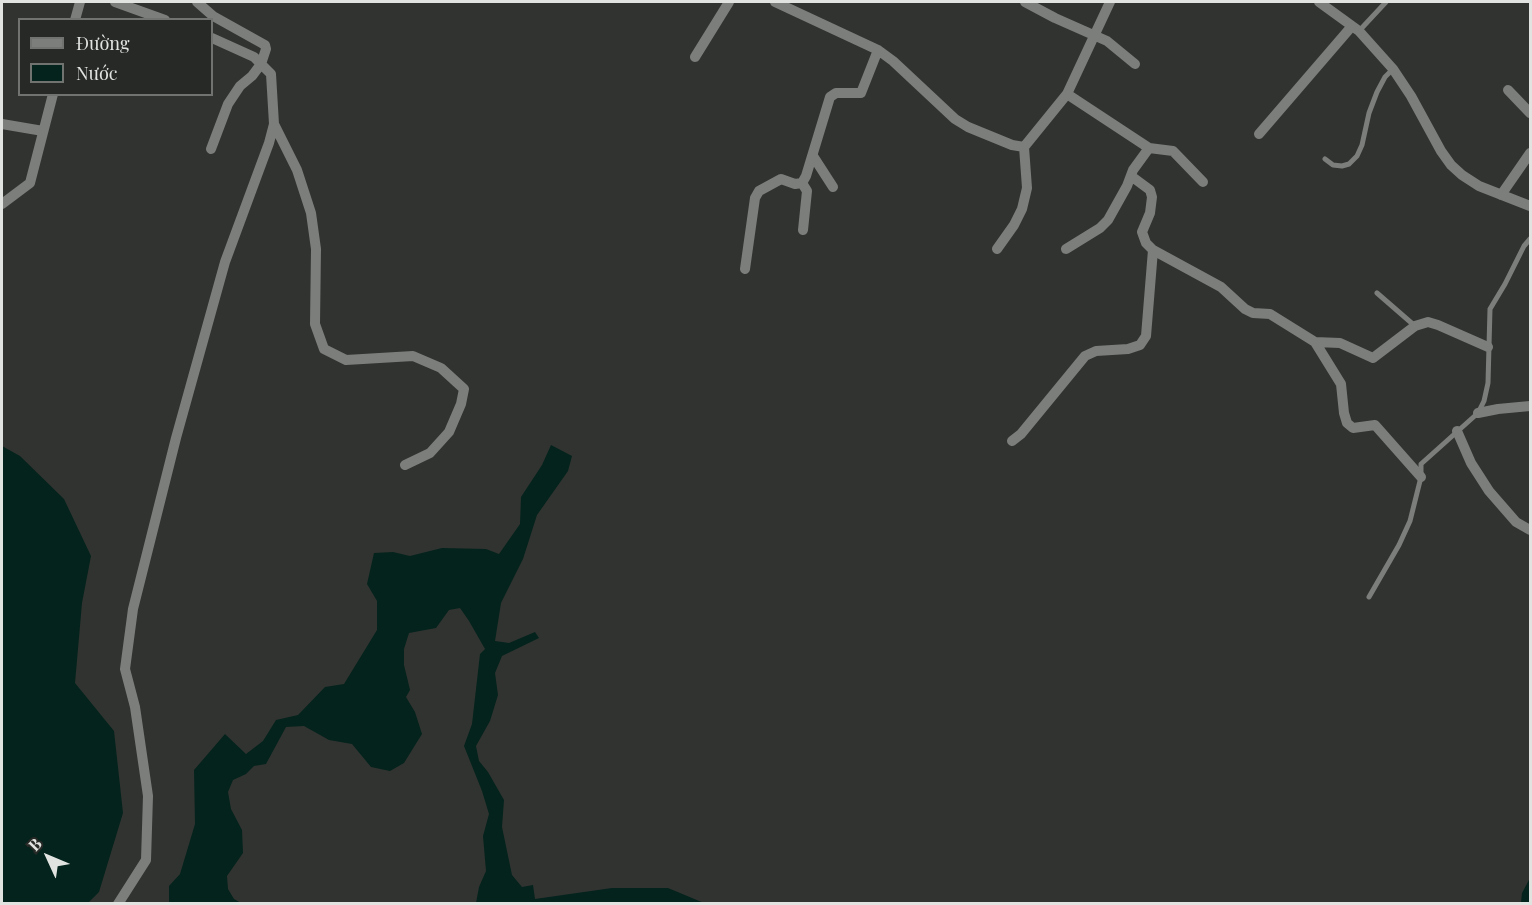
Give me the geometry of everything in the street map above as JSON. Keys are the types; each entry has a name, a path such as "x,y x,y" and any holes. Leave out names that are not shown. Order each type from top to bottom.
{"street":[{"path":"76,18 80,2"},
{"path":"115,2 159,18"},
{"path":"196,2 213,16 265,45 266,52 261,64 240,86 228,104 211,148"},
{"path":"695,57 729,2"},
{"path":"775,2 878,50 956,119 991,137 1024,147"},
{"path":"1025,2 1107,41 1135,64"},
{"path":"997,249 1022,209 1027,188 1024,147 1067,94 1093,34 1110,2"},
{"path":"1319,2 1355,29 1393,69 1451,165 1479,186 1530,206"},
{"path":"1259,134 1355,29"},
{"path":"118,903 146,860 148,796 135,707 125,669 133,609 176,438 225,262 274,124 271,74 254,57 213,38"},
{"path":"802,183 813,156 830,97 836,93 861,93 878,50"},
{"path":"1508,90 1530,113"},
{"path":"1067,94 1149,148 1173,151 1203,182"},
{"path":"2,204 30,183 52,96"},
{"path":"2,124 43,131"},
{"path":"274,124 297,170 311,213 316,249 315,324 324,349 346,360 413,356 441,368 464,389 461,404 449,432 430,453 405,465"},
{"path":"1066,249 1100,228 1108,220 1132,170 1149,148"},
{"path":"1501,195 1530,153"},
{"path":"813,156 833,187"},
{"path":"1131,176 1150,190 1152,197 1142,232 1146,243 1153,250 1221,287 1245,309 1270,314 1315,342 1341,384 1347,423 1353,428 1375,425 1421,477"},
{"path":"745,269 755,198 759,191 781,179 795,184 802,183"},
{"path":"802,183 807,191 802,230"},
{"path":"1012,441 1021,434 1085,356 1096,351 1128,349 1140,345 1146,336 1153,250"},
{"path":"1315,342 1340,343 1373,358 1415,326 1428,322 1488,347"},
{"path":"1478,413 1530,406"},
{"path":"1457,431 1471,463 1489,492 1516,522 1530,530"}],"lane":[{"path":"1355,29 1386,3"},
{"path":"1325,159 1333,165 1342,166 1349,164 1357,156 1377,92 1385,77 1393,69"},
{"path":"1369,597 1406,532 1416,505 1421,477 1420,464 1478,413 1484,400 1488,383 1490,309 1530,239"},
{"path":"1377,293 1415,326"}],"water":[{"path":"551,445 572,456 568,471 537,515 523,559 501,603 495,641 509,643 535,632 539,638 502,656 495,673 498,695 490,721 476,746 479,761 504,800 502,827 512,875 522,887 533,885 535,899 612,888 668,888 704,903 476,903 479,887 486,871 483,836 489,814 464,746 472,724 480,654 485,649 460,608 449,610 436,628 409,633 404,649 404,665 410,690 406,697 415,712 422,734 404,763 390,771 371,767 352,744 329,740 304,726 286,727 266,764 254,766 246,774 233,780 228,792 231,809 242,830 243,853 227,876 228,889 234,899 241,903 169,903 169,886 180,874 195,824 194,770 225,734 246,754 263,741 276,720 298,715 325,687 344,684 377,630 377,601 367,584 374,553 393,552 410,556 442,548 486,549 499,554 520,524 521,497 542,465"},
{"path":"2,446 20,456 64,499 91,556 82,603 75,683 114,731 123,813 99,892 88,903 2,903"},
{"path":"1530,878 1530,903 1521,903 1522,893"}]}
